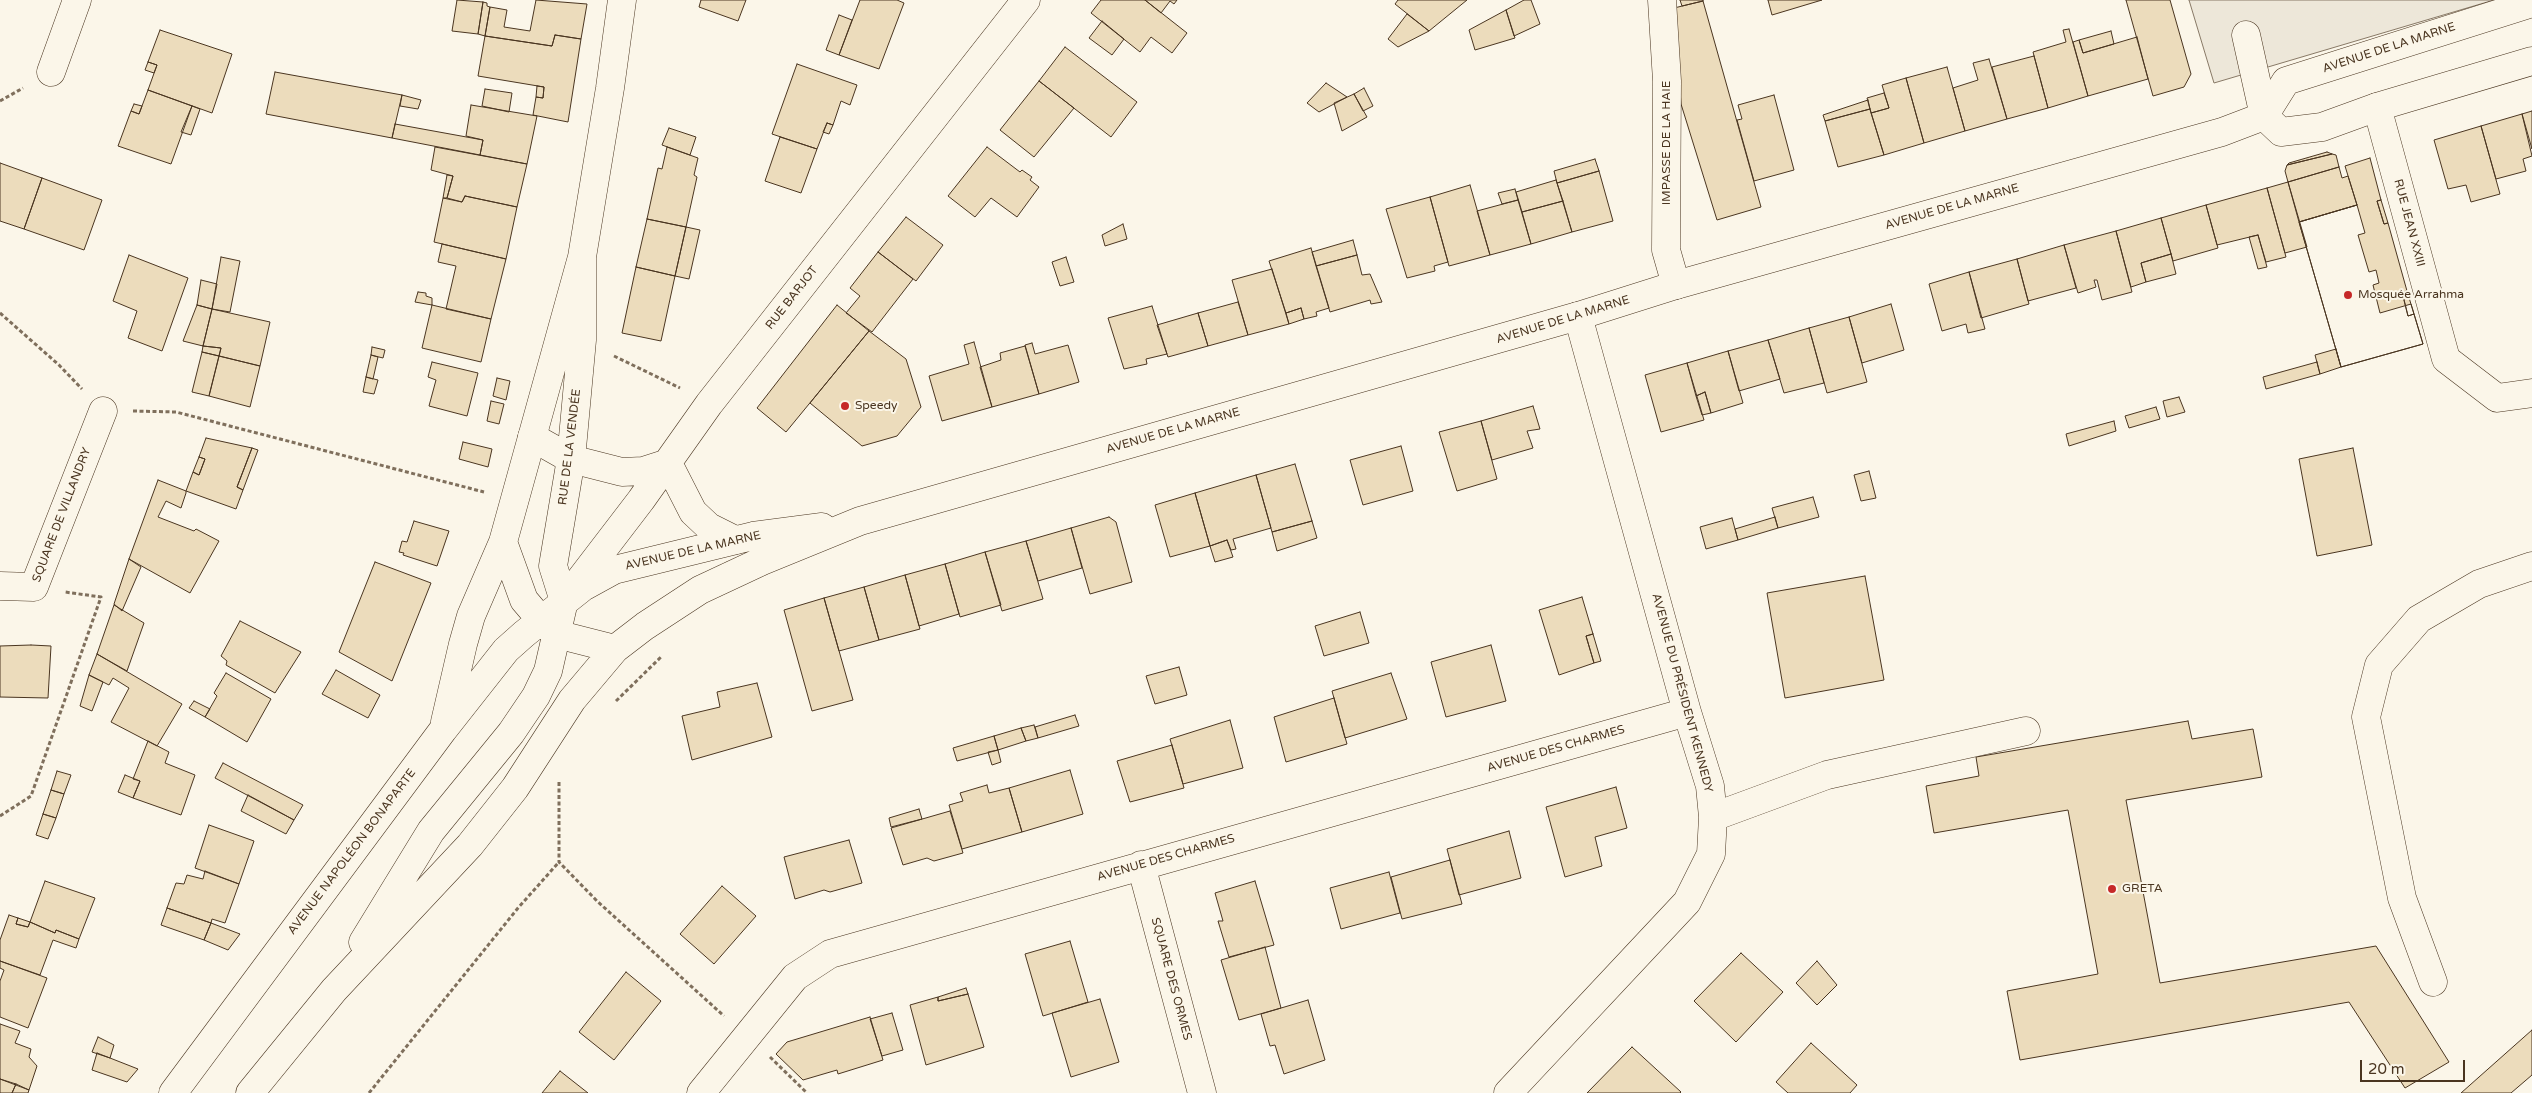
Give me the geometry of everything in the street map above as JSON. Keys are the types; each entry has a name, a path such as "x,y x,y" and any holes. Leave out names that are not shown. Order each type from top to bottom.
{"main road":[{"path":"51,72 77,0"},
{"name":"RUE DE LA VENDÉE","path":"443,730 471,616 502,542 582,257 610,88 622,0"},
{"name":"RUE BARJOT","path":"564,601 668,463 709,404 1026,0"},
{"name":"IMPASSE DE LA HAIE","path":"1662,0 1668,81 1666,250 1676,285"},
{"name":"AVENUE DE LA MARNE","path":"615,649 645,626 700,590 762,561 860,522 1578,316 1676,285 2222,132 2264,116 2286,81 2532,3"},
{"path":"2246,35 2264,116 2281,132 2322,127 2377,107 2532,61"},
{"name":"RUE JEAN XXIII","path":"2377,107 2446,359 2497,398 2532,393"},
{"name":"RUE DE LA VENDÉE","path":"564,601 553,566 571,459 582,340 582,257"},
{"name":"AVENUE DU PRÉSIDENT KENNEDY","path":"1508,1093 1687,902 1711,854 1713,817 1710,786 1687,712 1578,316"},
{"name":"SQUARE DE VILLANDRY","path":"0,586 34,587 103,411"},
{"path":"532,438 571,459 622,472 643,471 668,463 693,512 709,527 735,540"},
{"name":"AVENUE DE LA MARNE","path":"548,627 564,601 583,587 614,570 753,536 860,522"},
{"path":"250,1093 334,990 470,845 515,788 572,700 615,649 548,627 524,600 502,542"},
{"path":"2433,982 2402,898 2366,717 2379,664 2419,619 2479,584 2529,566"},
{"path":"334,990 431,831 511,733 536,696 548,671 548,627"},
{"name":"AVENUE NAPOLÉON BONAPARTE","path":"173,1093 443,730 506,650 548,627"},
{"name":"AVENUE DES CHARMES","path":"701,1093 795,977 830,954 1687,712"},
{"path":"1713,817 1827,774 2026,731"},
{"name":"SQUARE DES ORMES","path":"1141,865 1202,1093"}],"path":[{"path":"0,313 59,365 103,411 176,412 514,500"},
{"path":"582,340 709,404"},
{"path":"0,816 31,796 101,597 34,587"},
{"path":"369,1093 518,908 558,862 559,775"},
{"path":"558,862 597,901 748,1036 807,1093"}],"shaded area":[{"path":"2189,0 2494,0 2214,83"}],"building":[{"path":"457,0 483,2 478,34 452,31"},
{"path":"536,0 587,4 581,39 555,35 552,46 485,36 490,7 507,10 504,27 530,31"},
{"path":"701,0 746,0 738,21 699,7"},
{"path":"860,0 897,0 904,3 879,69 839,55"},
{"path":"1101,0 1145,0 1187,33 1172,53 1151,37 1140,52 1091,13"},
{"path":"1145,0 1177,0 1174,4 1170,1 1161,13"},
{"path":"1398,0 1467,0 1429,31 1395,4"},
{"path":"1524,0 1531,0 1540,24 1514,36 1506,10"},
{"path":"1680,0 1703,0 1703,1 1682,6"},
{"path":"1768,0 1822,0 1772,15"},
{"path":"2126,0 2170,0 2191,74 2184,87 2153,96"},
{"path":"1703,1 1761,207 1717,220 1681,104 1674,8"},
{"path":"483,2 487,3 487,6 490,7 485,36 478,34"},
{"path":"1506,10 1515,38 1475,50 1469,30"},
{"path":"1407,14 1429,31 1398,47 1388,39"},
{"path":"839,15 852,20 839,55 826,50"},
{"path":"1102,21 1124,39 1112,55 1089,38"},
{"path":"2069,29 2088,96 2048,108 2033,52 2066,42 2063,30"},
{"path":"160,30 232,54 212,113 148,90 157,65 148,62"},
{"path":"2111,31 2114,44 2083,53 2079,40"},
{"path":"555,35 581,39 568,122 533,115 536,97 543,98 544,87 478,76 485,36 552,46"},
{"path":"2137,37 2148,79 2088,96 2073,42 2079,40 2083,53"},
{"path":"1065,47 1137,102 1111,137 1039,81"},
{"path":"2034,56 2048,108 2007,119 1992,67"},
{"path":"1989,59 2007,119 1965,131 1953,88 1978,80 1973,63"},
{"path":"148,62 157,65 154,73 145,70"},
{"path":"797,64 857,85 850,105 841,101 833,125 827,123 817,149 772,134"},
{"path":"1947,67 1965,131 1924,143 1906,78"},
{"path":"275,72 402,95 392,138 266,114"},
{"path":"1906,78 1924,143 1884,155 1871,113 1889,108 1882,85"},
{"path":"1039,81 1074,108 1034,157 1000,130"},
{"path":"1326,83 1347,97 1319,112 1307,103"},
{"path":"537,86 544,87 543,98 536,97"},
{"path":"1364,88 1373,106 1363,111 1354,94"},
{"path":"485,89 512,93 509,112 482,106"},
{"path":"148,90 192,106 171,164 118,146 131,111 139,114"},
{"path":"1884,93 1889,108 1871,113 1867,98"},
{"path":"1354,94 1367,117 1342,131 1334,103"},
{"path":"402,95 421,100 418,109 400,106"},
{"path":"1774,95 1794,170 1754,181 1737,120 1742,119 1738,105"},
{"path":"1868,100 1870,109 1825,121 1823,115"},
{"path":"134,104 142,106 139,114 131,111"},
{"path":"471,105 537,116 527,164 480,155 483,140 466,136"},
{"path":"192,106 200,109 191,135 181,132"},
{"path":"1870,109 1884,155 1838,167 1825,121"},
{"path":"2532,111 2532,149 2522,114"},
{"path":"2522,114 2532,156 2523,159 2526,171 2496,179 2481,126"},
{"path":"827,123 833,125 829,134 823,132"},
{"path":"395,124 483,140 480,155 392,138"},
{"path":"2481,126 2500,194 2471,202 2466,185 2448,189 2434,140"},
{"path":"669,128 696,137 690,155 662,145"},
{"path":"780,137 817,149 801,193 765,181"},
{"path":"435,147 527,164 517,207 465,196 462,202 447,198 453,176 431,170"},
{"path":"667,147 698,158 694,175 697,177 686,227 647,219 658,168 662,169"},
{"path":"987,147 1020,172 1022,170 1032,177 1030,180 1039,187 1017,217 991,198 975,217 948,196"},
{"path":"2327,152 2332,154 2287,165 2289,163"},
{"path":"2332,154 2336,155 2339,167 2288,182 2285,171 2287,165"},
{"name":"Mosquée Arrahma","path":"2370,158 2381,200 2377,201 2384,224 2388,223 2407,291 2402,292 2408,316 2414,314 2423,344 2341,367 2299,222 2357,205 2345,166"},
{"path":"1595,159 1599,171 1557,183 1554,171"},
{"path":"0,163 42,178 24,229 0,221"},
{"path":"2339,167 2342,178 2348,176 2357,205 2299,222 2288,182"},
{"path":"1599,171 1613,221 1572,232 1557,183"},
{"path":"447,175 453,176 447,198 443,198"},
{"path":"42,178 102,200 84,250 24,229"},
{"path":"1556,180 1563,201 1522,212 1516,192"},
{"path":"2288,182 2307,247 2285,253 2267,188"},
{"path":"1470,185 1490,255 1449,266 1430,197"},
{"path":"2267,188 2286,257 2266,262 2258,235 2217,245 2206,205"},
{"path":"1515,189 1518,200 1502,204 1498,193"},
{"path":"465,196 517,207 506,259 434,242 443,198 462,202"},
{"path":"1430,197 1448,262 1434,266 1435,271 1407,278 1386,209"},
{"path":"1518,200 1531,244 1490,255 1477,211"},
{"path":"2381,200 2388,223 2384,224 2377,201"},
{"path":"1563,201 1572,232 1531,244 1522,212"},
{"path":"2206,205 2218,248 2173,261 2161,218"},
{"name":"Mosquée Arrahma","path":"2357,205 2365,233 2358,235 2369,272 2376,270 2379,283 2373,285 2380,313 2411,304 2423,344 2341,367 2299,222"},
{"path":"906,217 943,245 916,281 878,252"},
{"path":"2161,218 2171,254 2141,263 2146,282 2131,287 2116,231"},
{"path":"647,219 686,227 675,276 636,267"},
{"path":"1123,224 1127,239 1105,246 1102,235"},
{"path":"686,227 700,230 689,279 675,276"},
{"path":"2116,231 2132,292 2102,300 2097,280 2094,280 2096,287 2078,293 2064,245"},
{"path":"2258,235 2267,267 2258,269 2249,237"},
{"path":"1353,240 1357,255 1316,266 1312,252"},
{"path":"442,244 506,259 491,319 446,309 456,266 438,262"},
{"path":"2064,245 2076,288 2028,301 2017,259"},
{"path":"1311,248 1329,308 1316,312 1317,316 1304,319 1301,308 1286,313 1269,261"},
{"path":"878,252 913,279 872,332 846,313 860,296 850,288"},
{"path":"2171,254 2176,274 2146,282 2141,263"},
{"path":"129,255 188,278 162,351 128,338 137,311 113,301"},
{"path":"1357,255 1362,275 1370,274 1382,302 1371,304 1370,300 1330,312 1316,266"},
{"path":"221,257 240,261 230,312 212,309"},
{"path":"1066,257 1074,282 1060,286 1052,262"},
{"path":"2017,259 2029,304 1981,318 1969,272"},
{"path":"636,267 675,276 661,341 622,333"},
{"path":"1272,269 1289,324 1248,335 1232,280"},
{"path":"1969,272 1985,329 1968,333 1966,324 1942,331 1929,284"},
{"path":"201,280 217,284 212,309 197,305"},
{"path":"2407,291 2414,314 2408,316 2402,292"},
{"path":"418,292 426,293 426,296 432,298 432,305 415,302"},
{"path":"1238,302 1248,335 1208,346 1198,313"},
{"path":"1891,304 1904,350 1862,363 1849,317"},
{"path":"197,305 212,309 203,346 183,341"},
{"path":"432,305 491,319 481,362 422,348"},
{"path":"837,305 869,331 786,432 757,408"},
{"path":"1152,306 1167,354 1146,359 1147,364 1124,369 1108,318"},
{"path":"1301,308 1304,319 1289,324 1286,313"},
{"path":"212,309 270,322 260,366 219,356 221,348 203,346"},
{"path":"1198,313 1208,346 1168,357 1157,325"},
{"path":"1849,317 1867,382 1827,393 1809,328"},
{"path":"1809,328 1824,383 1784,393 1768,340"},
{"path":"869,331 906,359 921,407 897,436 862,446 810,403"},
{"path":"1768,340 1780,379 1739,391 1728,351"},
{"path":"974,342 992,407 942,421 929,376 969,364 964,345"},
{"path":"1032,343 1035,354 1068,345 1079,382 1039,394 1025,345"},
{"path":"203,346 221,348 219,356 202,352"},
{"path":"1025,346 1039,394 992,407 980,367 1001,360 1000,353"},
{"path":"372,347 385,350 383,358 371,355"},
{"path":"2336,349 2341,367 2320,374 2315,355"},
{"path":"1728,351 1743,403 1711,413 1705,392 1696,396 1687,363"},
{"path":"202,352 219,356 209,396 192,392"},
{"path":"371,355 378,357 373,379 366,377"},
{"path":"219,356 260,366 250,407 209,396"},
{"path":"432,362 478,373 467,416 429,406 436,380 428,377"},
{"path":"2317,362 2320,374 2266,389 2263,377"},
{"path":"1687,363 1704,420 1661,432 1645,375"},
{"path":"366,377 378,380 374,394 363,392"},
{"path":"497,378 510,381 506,400 493,396"},
{"path":"1705,392 1711,413 1702,415 1696,396"},
{"path":"2179,397 2185,412 2167,417 2163,401"},
{"path":"491,401 504,404 499,424 487,421"},
{"path":"1533,406 1540,429 1527,431 1533,448 1492,460 1481,421"},
{"path":"2156,407 2160,419 2129,428 2125,416"},
{"path":"1481,421 1497,479 1457,491 1439,432"},
{"path":"2114,421 2116,431 2069,446 2066,434"},
{"path":"206,438 252,448 237,487 243,490 236,509 186,491 193,472 199,475 205,459 199,457"},
{"path":"463,442 492,449 488,467 459,459"},
{"path":"1401,446 1413,491 1363,505 1350,460"},
{"path":"252,448 258,450 243,490 237,487"},
{"path":"2353,448 2372,545 2317,556 2299,459"},
{"path":"199,457 205,459 199,475 193,472"},
{"path":"1295,464 1312,521 1272,532 1256,475"},
{"path":"1869,471 1876,498 1861,501 1854,475"},
{"path":"1256,475 1271,528 1233,539 1236,549 1231,550 1227,540 1210,546 1195,493"},
{"path":"158,480 186,491 186,493 181,508 166,501 158,517 194,531 196,529 219,541 190,593 129,559"},
{"path":"1195,493 1210,546 1170,557 1155,505"},
{"path":"1813,497 1819,517 1778,528 1772,508"},
{"path":"1109,517 1116,522 1132,582 1090,594 1071,528"},
{"path":"1775,517 1778,528 1738,540 1735,529"},
{"path":"1732,518 1738,540 1706,549 1700,527"},
{"path":"414,521 449,531 437,566 399,552 402,541 407,542"},
{"path":"1312,521 1317,538 1277,551 1272,532"},
{"path":"1071,528 1082,568 1038,581 1026,541"},
{"path":"1227,540 1233,557 1215,562 1210,546"},
{"path":"1026,541 1043,599 1002,611 985,552"},
{"path":"985,552 1001,605 960,617 945,564"},
{"path":"129,559 141,567 122,611 114,604"},
{"path":"375,562 431,583 392,681 339,652"},
{"path":"945,564 959,614 919,626 905,575"},
{"path":"905,575 920,629 879,640 864,587"},
{"path":"1865,576 1884,680 1785,698 1767,593"},
{"path":"864,587 879,640 839,651 824,598"},
{"path":"1582,597 1593,634 1586,636 1594,663 1559,675 1539,610"},
{"path":"824,598 853,700 812,711 784,610"},
{"path":"114,605 144,623 127,671 97,654"},
{"path":"1360,612 1369,643 1324,656 1315,626"},
{"path":"240,621 301,652 275,693 226,665 227,661 221,656"},
{"path":"1593,634 1601,661 1594,663 1586,636"},
{"path":"1491,645 1506,701 1446,717 1431,662"},
{"path":"0,646 51,646 48,698 0,697"},
{"path":"97,654 182,704 157,746 111,722 129,688 113,678 109,685 89,675"},
{"path":"1179,667 1187,695 1155,704 1146,676"},
{"path":"336,670 380,695 368,718 322,694"},
{"path":"226,673 271,699 247,742 205,717 217,696 214,693"},
{"path":"1391,673 1407,719 1345,738 1332,691"},
{"path":"89,675 103,682 92,711 80,706"},
{"path":"757,683 772,737 692,760 682,716 720,707 717,692"},
{"path":"1334,698 1347,744 1286,762 1274,717"},
{"path":"194,701 210,709 205,717 189,708"},
{"path":"1075,715 1079,726 1038,738 1035,727"},
{"path":"1230,720 1243,768 1183,784 1170,739"},
{"name":"GRETA","path":"2188,721 2192,739 2253,729 2262,777 2126,800 2160,983 2376,946 2449,1062 2405,1088 2349,1002 2020,1060 2007,991 2098,974 2068,810 1934,833 1926,786 1979,776 1976,757"},
{"path":"1034,725 1038,738 1026,741 1021,728"},
{"path":"1021,728 1026,741 998,750 994,736"},
{"path":"994,736 998,750 957,761 953,748"},
{"path":"148,741 169,752 165,763 195,775 181,815 133,798 140,781 133,779"},
{"path":"1172,745 1184,788 1130,802 1117,761"},
{"path":"998,750 1001,762 992,765 988,752"},
{"path":"223,763 303,805 294,820 215,778"},
{"path":"1070,770 1083,814 1022,832 1009,788"},
{"path":"57,771 71,775 64,794 51,790"},
{"path":"125,775 140,781 133,798 118,792"},
{"path":"987,785 989,793 1009,788 1022,832 962,849 949,805 963,801 960,793"},
{"path":"1616,787 1627,828 1595,837 1602,866 1565,877 1546,807"},
{"path":"51,790 64,794 56,818 43,814"},
{"path":"248,795 294,820 286,834 241,811"},
{"path":"919,809 922,819 891,827 889,818"},
{"path":"950,811 963,853 934,861 927,858 903,865 891,828"},
{"path":"43,814 56,818 48,839 36,835"},
{"path":"209,825 254,841 239,884 195,868"},
{"path":"1509,831 1521,878 1459,895 1447,849"},
{"path":"849,840 862,883 830,892 824,890 795,899 784,857"},
{"path":"1450,860 1462,904 1402,919 1391,877"},
{"path":"205,871 239,884 225,923 212,919 211,923 167,908 176,883 184,884 187,875 203,879"},
{"path":"1389,872 1400,913 1341,929 1330,888"},
{"path":"45,881 95,898 79,939 56,930 55,933 30,922"},
{"path":"1255,881 1274,945 1229,957 1218,921 1223,921 1215,893"},
{"path":"722,886 756,916 714,964 680,934"},
{"path":"167,908 211,923 204,940 161,925"},
{"path":"9,915 18,918 16,924 28,927 30,922 55,933 56,930 79,939 76,948 53,940 40,975 0,961 0,940"},
{"path":"18,918 30,922 28,927 16,924"},
{"path":"211,923 240,934 228,950 204,940"},
{"path":"1070,941 1088,1002 1043,1016 1025,954"},
{"path":"1265,947 1281,1008 1239,1020 1221,960"},
{"path":"1741,953 1783,992 1736,1042 1694,1001"},
{"path":"0,961 47,978 28,1028 0,1017 0,981 4,970 0,968"},
{"path":"1817,961 1837,985 1817,1005 1796,983"},
{"path":"626,972 661,1001 614,1060 579,1032"},
{"path":"966,988 968,994 938,1001 938,997"},
{"path":"968,994 984,1047 926,1065 910,1005 938,997 938,1001"},
{"path":"1100,999 1119,1062 1071,1077 1052,1013"},
{"path":"1308,1000 1325,1060 1284,1074 1275,1045 1270,1046 1261,1014"},
{"path":"892,1013 903,1050 882,1056 870,1019"},
{"path":"870,1017 883,1060 838,1074 837,1070 803,1080 776,1054 787,1042"},
{"path":"0,1024 20,1031 15,1043 31,1049 29,1057 37,1066 29,1090 0,1079"},
{"path":"2532,1030 2532,1075 2511,1093 2461,1093"},
{"path":"98,1037 114,1045 110,1058 92,1052"},
{"path":"1811,1043 1857,1085 1850,1093 1788,1093 1776,1082"},
{"path":"1632,1047 1681,1092 1587,1093"},
{"path":"97,1053 138,1069 127,1082 92,1070"},
{"path":"560,1071 588,1093 542,1093"},
{"path":"0,1079 16,1084 12,1093 0,1093"},
{"path":"16,1084 29,1090 28,1093 12,1093"}],"place":[{"name":"Mosquée Arrahma","path":"2348,295"},
{"name":"Speedy","path":"845,406"},
{"name":"GRETA","path":"2112,889"}]}
